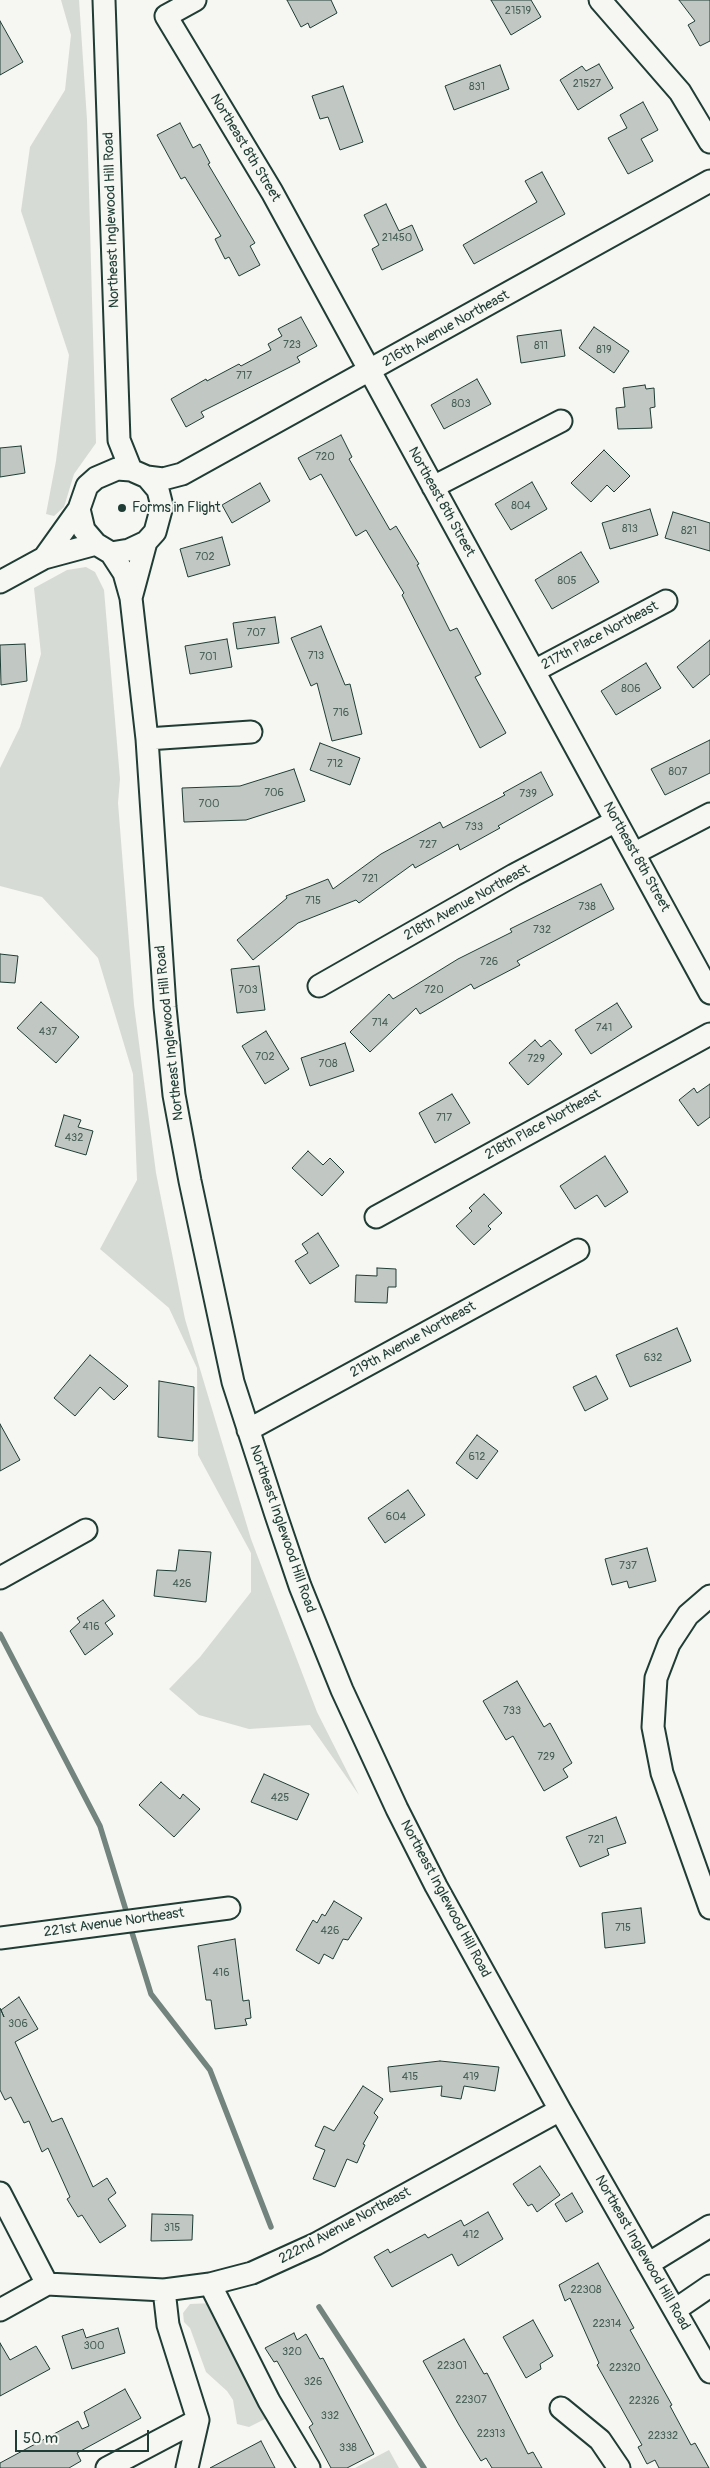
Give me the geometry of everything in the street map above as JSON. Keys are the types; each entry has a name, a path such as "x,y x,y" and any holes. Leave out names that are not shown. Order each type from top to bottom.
{"street":[{"name":"Northeast Inglewood Hill Road","path":"96,478 109,462 118,440 104,0"},
{"name":"Northeast 8th Street","path":"195,0 166,16 272,192 710,992"},
{"path":"600,0 680,92 710,142"},
{"name":"216th Avenue Northeast","path":"139,474 163,479 182,474 710,181"},
{"path":"433,487 561,421"},
{"name":"Northeast Inglewood Hill Road","path":"118,440 139,474"},
{"path":"0,582 44,558 104,549 129,550 146,542 155,532 162,506 158,490 139,474 117,469 96,478 87,486 80,509 44,558"},
{"name":"216th Avenue Northeast","path":"162,506 170,490 182,474"},
{"path":"80,509 84,530 104,549"},
{"name":"Northeast Inglewood Hill Road","path":"131,598 146,542"},
{"name":"Northeast Inglewood Hill Road","path":"104,549 124,573 131,598 147,739 165,1007 174,1095 190,1181 233,1382 248,1430 300,1586 346,1698 397,1809 436,1886 560,2110 710,2372"},
{"name":"217th Place Northeast","path":"534,671 666,601"},
{"path":"147,739 251,732"},
{"path":"635,853 710,814"},
{"name":"218th Avenue Northeast","path":"319,986 514,875 616,821"},
{"name":"218th Place Northeast","path":"376,1216 710,1034"},
{"name":"219th Avenue Northeast","path":"248,1430 578,1250"},
{"path":"0,1578 86,1530"},
{"path":"710,1596 688,1615 669,1644 656,1678 653,1727 662,1773 710,1908"},
{"name":"221st Avenue Northeast","path":"0,1938 229,1908"},
{"name":"222nd Avenue Northeast","path":"47,2284 164,2290 210,2284 252,2273 316,2244 560,2110"},
{"path":"0,2194 47,2284 0,2310"},
{"path":"648,2264 710,2226"},
{"path":"210,2284 269,2401 309,2468"},
{"path":"675,2310 710,2286"},
{"path":"164,2290 168,2325 198,2420 187,2468"},
{"path":"561,2408 600,2440 619,2468"},
{"path":"107,2468 198,2420"}],"shaded area":[{"path":"61,0 79,0 87,120 96,443 74,474 64,507 54,516 46,514 56,461 69,355 21,211 30,147 65,90 71,35"},
{"path":"86,567 95,572 104,590 120,779 118,803 134,1005 156,1173 185,1319 251,1539 317,1712 359,1795 310,1725 249,1729 199,1715 169,1689 200,1657 251,1592 251,1553 198,1455 197,1368 169,1308 100,1249 137,1180 133,1074 98,958 42,897 0,886 0,768 20,727 41,654 34,588 67,570"},
{"path":"214,2303 273,2415 249,2427 237,2424 233,2400 227,2391 206,2372 190,2328 184,2322 183,2313 190,2304"},
{"path":"389,2450 399,2468 355,2468"}],"building":[{"path":"287,0 331,0 337,13 310,28 308,23 301,27"},
{"path":"491,0 531,0 541,17 511,35"},
{"path":"679,0 710,0 710,41 700,46 688,25 695,21"},
{"path":"0,21 23,62 0,75"},
{"path":"599,64 613,88 578,110 560,80 582,66 586,71"},
{"path":"500,65 509,89 454,110 445,86"},
{"path":"343,86 363,142 340,150 328,117 320,119 312,96"},
{"path":"643,102 658,130 641,139 653,161 628,174 608,138 627,128 620,115"},
{"path":"180,123 193,148 200,144 210,163 208,164 255,243 250,246 260,265 239,276 229,257 225,259 215,239 221,236 185,177 181,179 157,135"},
{"path":"542,172 565,214 474,264 463,245 537,202 525,181"},
{"path":"386,204 399,231 412,225 423,250 382,270 372,249 379,245 364,215"},
{"path":"301,317 317,346 297,357 300,362 201,412 204,417 186,427 171,399 206,379 207,381 239,364 241,366 271,350 268,344 282,336 278,329"},
{"path":"594,327 629,351 614,373 579,348"},
{"path":"561,330 565,356 521,363 517,336"},
{"path":"477,379 491,404 444,429 431,405"},
{"path":"645,385 646,389 654,388 655,407 650,408 652,428 618,429 616,408 625,407 623,388"},
{"path":"341,435 352,457 349,459 390,530 396,526 419,564 417,565 450,631 457,628 481,674 475,677 506,733 480,748 402,595 404,593 366,530 356,536 321,474 310,480 298,458"},
{"path":"21,446 25,473 0,477 0,448"},
{"path":"604,450 630,476 614,492 607,485 591,502 571,483"},
{"path":"532,482 547,509 511,530 495,504"},
{"path":"260,483 270,501 232,523 222,505"},
{"path":"650,509 658,535 610,549 602,523"},
{"path":"673,512 710,523 710,551 665,538"},
{"path":"222,537 230,565 188,577 180,549"},
{"path":"581,552 599,582 552,609 535,580"},
{"path":"275,617 279,643 237,649 233,623"},
{"path":"321,626 345,685 350,684 362,734 332,741 317,683 311,686 291,638"},
{"path":"227,639 232,667 190,674 185,646"},
{"path":"710,640 710,674 693,688 677,667"},
{"path":"25,644 27,681 1,685 0,645"},
{"path":"646,663 661,688 616,715 601,691"},
{"path":"710,740 710,773 665,795 651,769"},
{"path":"320,743 360,758 350,785 310,770"},
{"path":"294,769 305,801 246,820 184,822 182,788 240,786"},
{"path":"541,772 553,795 498,826 500,828 460,850 458,844 415,868 413,864 359,903 356,900 298,923 253,960 237,940 287,898 286,896 328,879 333,889 381,854 440,822 443,828 505,795 503,793"},
{"path":"601,884 614,909 517,961 520,965 474,989 471,984 420,1014 416,1008 370,1052 350,1032 389,994 393,999 458,959 512,932 510,929"},
{"path":"0,954 18,956 15,983 0,982"},
{"path":"259,966 265,1010 237,1013 231,969"},
{"path":"41,1002 79,1037 56,1063 17,1028"},
{"path":"617,1003 632,1027 591,1054 575,1030"},
{"path":"266,1031 289,1069 265,1084 242,1046"},
{"path":"535,1040 541,1047 550,1040 562,1054 528,1085 509,1063"},
{"path":"345,1043 354,1071 310,1086 301,1058"},
{"path":"710,1084 710,1117 698,1126 679,1100 694,1088 697,1093"},
{"path":"452,1094 470,1123 435,1143 419,1113"},
{"path":"64,1115 81,1120 78,1127 93,1131 86,1155 55,1146"},
{"path":"308,1151 323,1165 330,1158 344,1172 322,1196 292,1168"},
{"path":"605,1156 628,1192 605,1207 597,1195 575,1209 560,1186"},
{"path":"484,1194 502,1213 488,1226 491,1229 474,1245 456,1226 472,1211 469,1208"},
{"path":"318,1233 339,1266 310,1284 295,1261 308,1253 302,1244"},
{"path":"377,1268 396,1269 396,1287 388,1287 387,1303 355,1302 356,1275 377,1276"},
{"path":"677,1328 691,1361 630,1387 616,1355"},
{"path":"90,1355 128,1386 114,1400 100,1387 75,1416 54,1398"},
{"path":"596,1376 608,1399 585,1411 573,1387"},
{"path":"159,1381 194,1387 193,1441 158,1437"},
{"path":"0,1424 20,1460 0,1471"},
{"path":"477,1435 498,1451 477,1479 456,1463"},
{"path":"408,1490 425,1515 385,1543 368,1518"},
{"path":"647,1548 656,1581 629,1588 627,1581 612,1585 605,1559"},
{"path":"179,1550 211,1552 206,1602 154,1596 157,1570 176,1571"},
{"path":"103,1600 115,1616 105,1623 113,1634 85,1655 70,1631 80,1622 77,1618"},
{"path":"517,1681 544,1727 550,1723 572,1763 563,1769 568,1777 544,1791 513,1736 506,1740 483,1701"},
{"path":"264,1774 309,1794 297,1820 251,1802"},
{"path":"161,1782 180,1799 183,1794 200,1809 174,1837 139,1805"},
{"path":"616,1817 626,1843 607,1849 609,1855 580,1867 566,1837"},
{"path":"334,1901 362,1918 348,1940 343,1939 333,1959 324,1954 319,1964 296,1950 313,1920 317,1923 322,1914 325,1916"},
{"path":"641,1908 645,1943 605,1948 602,1913"},
{"path":"235,1939 243,2001 249,2000 251,2018 245,2019 247,2025 215,2029 211,2000 206,2000 198,1946"},
{"path":"19,1997 38,2029 15,2042 52,2122 62,2118 93,2187 107,2178 116,2193 108,2199 126,2226 100,2243 82,2215 78,2217 67,2199 70,2197 48,2148 42,2152 29,2121 24,2123 11,2097 5,2100 0,2090 0,2008 4,2017 1,2010"},
{"path":"440,2061 499,2067 495,2091 464,2086 461,2099 441,2096 442,2086 390,2092 388,2067"},
{"path":"363,2086 383,2099 374,2113 378,2117 363,2144 365,2145 357,2163 347,2159 335,2187 313,2179 325,2150 315,2146 324,2126 334,2131"},
{"path":"540,2166 560,2195 537,2212 532,2204 528,2206 513,2184"},
{"path":"572,2193 583,2212 566,2222 555,2204"},
{"path":"488,2212 503,2239 458,2266 452,2254 392,2287 374,2257 388,2249 390,2253 425,2234 428,2238 461,2220 464,2226"},
{"path":"152,2214 193,2215 192,2240 151,2241"},
{"path":"598,2263 634,2328 630,2330 672,2405 670,2406 691,2445 695,2443 709,2468 659,2468 655,2460 647,2464 638,2447 642,2445 597,2365 599,2363 570,2298 565,2301 559,2285"},
{"path":"533,2320 553,2356 540,2364 541,2369 526,2378 503,2337"},
{"path":"118,2328 125,2353 72,2369 62,2336 83,2329 86,2338"},
{"path":"294,2333 297,2340 306,2334 320,2359 323,2358 374,2454 347,2468 331,2468 309,2427 313,2424 277,2361 274,2362 265,2348"},
{"path":"464,2339 484,2374 487,2373 528,2454 533,2452 542,2468 492,2468 486,2458 481,2461 459,2425 423,2361"},
{"path":"0,2343 10,2360 36,2346 50,2369 0,2396"},
{"path":"125,2389 141,2418 77,2453 81,2461 69,2468 0,2468 0,2463 78,2421 82,2429 89,2426 84,2412"},
{"path":"261,2441 275,2468 210,2468"}],"waterway":[{"path":"0,1634 100,1826 128,1917"},
{"path":"130,1926 151,1994 210,2070 271,2227"},
{"path":"319,2307 424,2468"}],"place":[{"name":"Forms in Flight","path":"122,508"}]}
